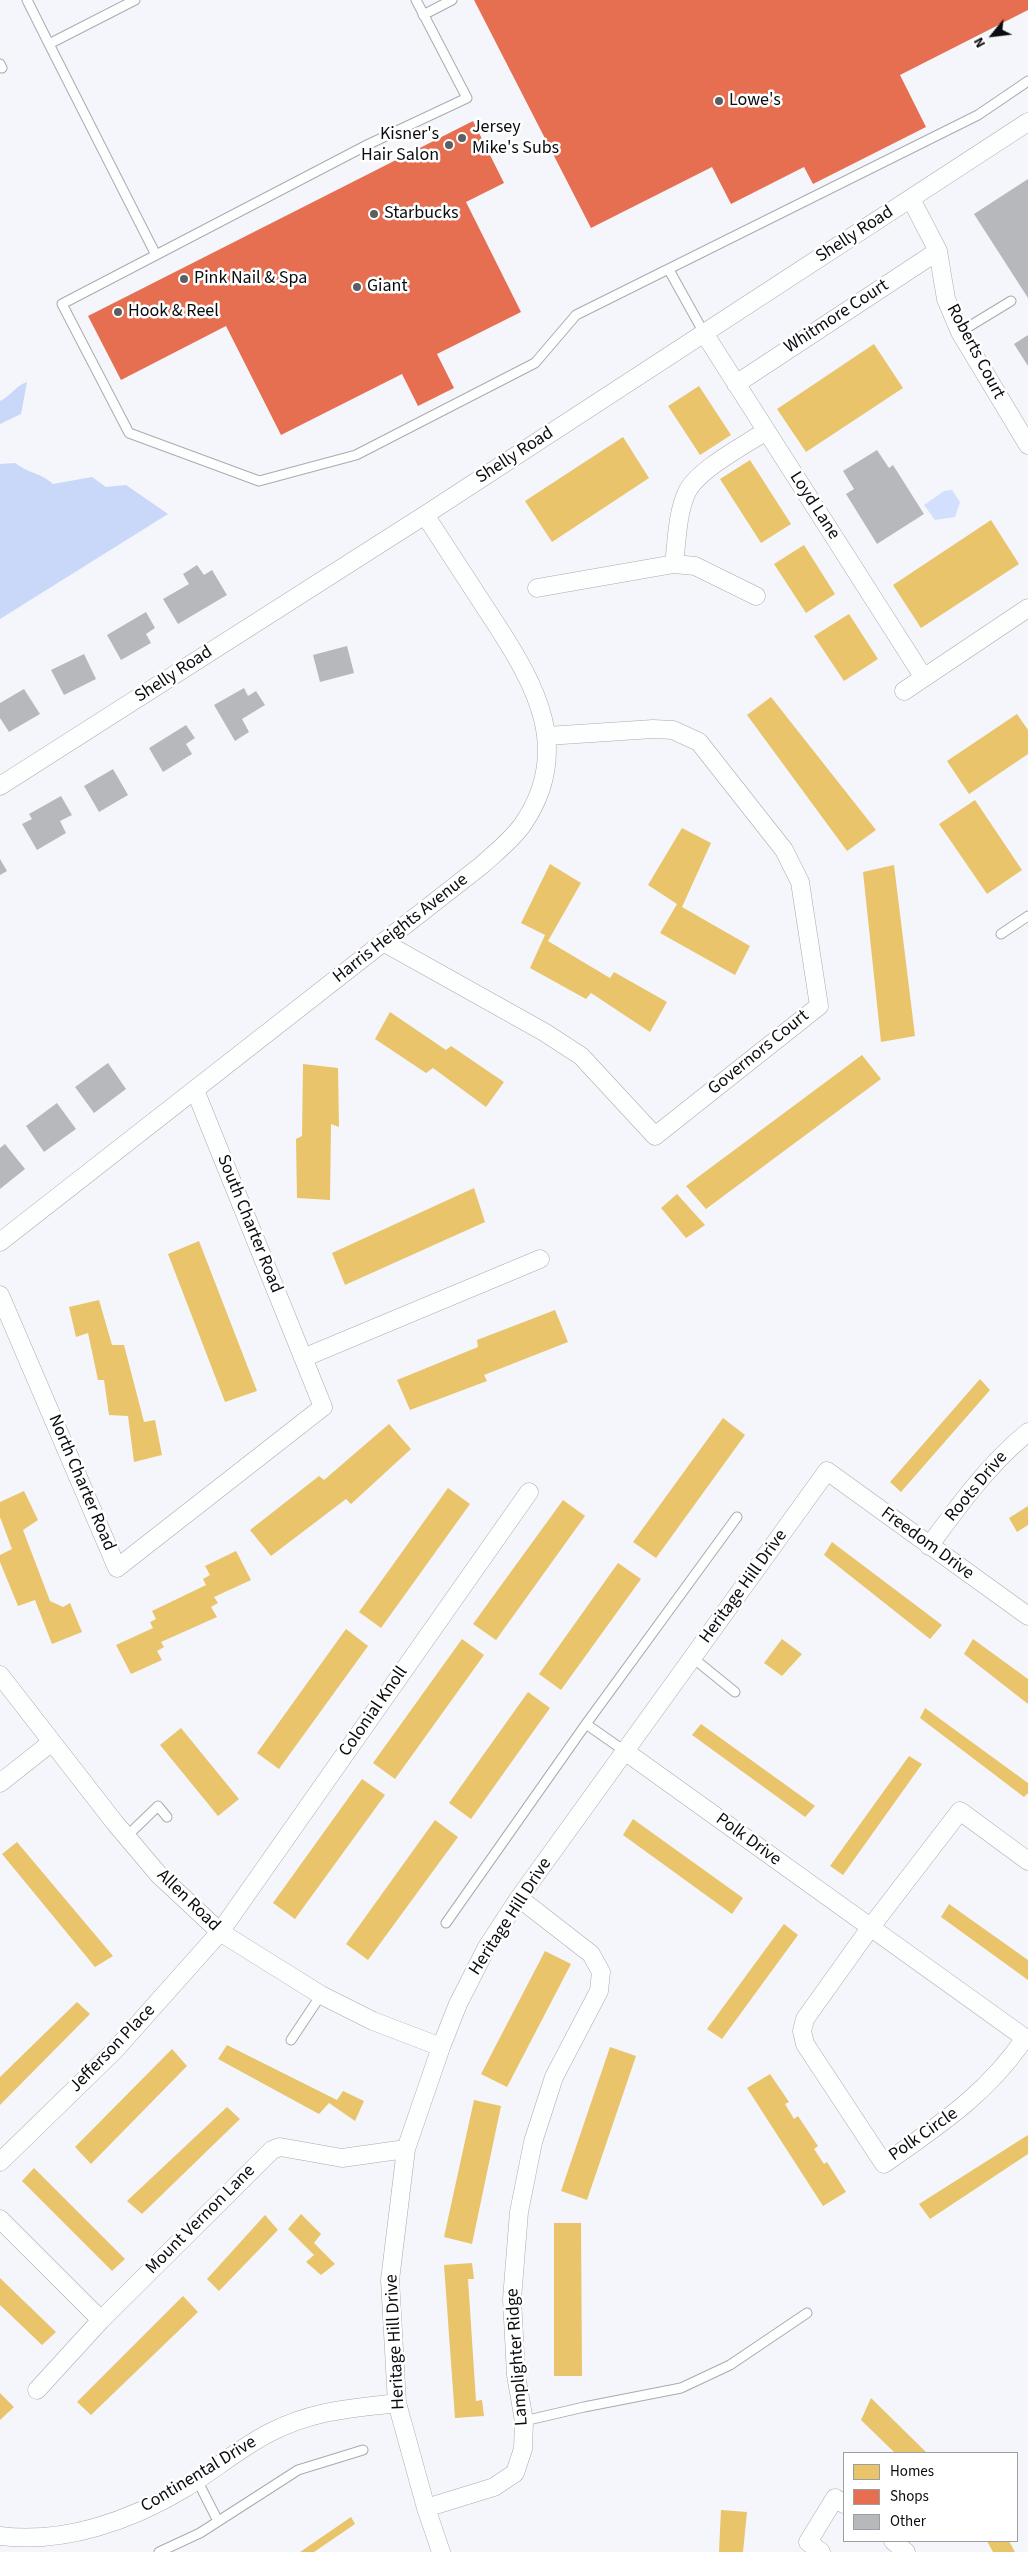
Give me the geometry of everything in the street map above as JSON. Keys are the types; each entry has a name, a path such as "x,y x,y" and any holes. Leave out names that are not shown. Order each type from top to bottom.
{"street":[{"name":"Shelly Road","path":"0,786 425,515 1028,122"},
{"name":"Roberts Court","path":"911,199 938,252 946,299 960,332 1028,445"},
{"name":"Whitmore Court","path":"736,384 938,252"},
{"name":"Loyd Lane","path":"704,333 924,678"},
{"path":"674,564 682,505 688,490 710,469 766,431"},
{"name":"Harris Heights Avenue","path":"0,1242 482,865 522,825 540,788 546,764 547,736 542,710 519,662 425,515"},
{"path":"537,588 674,564 695,566 756,596"},
{"path":"904,691 1028,608"},
{"name":"Governors Court","path":"383,942 544,1032 581,1056 655,1136 819,1006 800,882 784,850 699,742 673,730 653,729 547,736"},
{"name":"South Charter Road","path":"195,1090 323,1407"},
{"path":"303,1358 540,1259"},
{"name":"North Charter Road","path":"0,1295 117,1568 323,1407"},
{"name":"Roots Drive","path":"929,1546 977,1481 1003,1452 1028,1432"},
{"name":"Freedom Drive","path":"827,1472 1028,1616"},
{"name":"Heritage Hill Drive","path":"441,2552 426,2508 396,2403 390,2280 406,2150 440,2047 458,2004 487,1947 519,1898 827,1472"},
{"name":"Colonial Knoll","path":"220,1932 529,1492"},
{"name":"Allen Road","path":"0,1675 160,1875 220,1932 321,1995 373,2021 440,2047"},
{"path":"0,1783 52,1742"},
{"name":"Polk Drive","path":"626,1752 870,1928"},
{"path":"870,1928 960,1811 1028,1861"},
{"name":"Lamplighter Ridge","path":"426,2508 494,2487 515,2473 523,2449 524,2421 516,2375 512,2299 519,2212 533,2142 554,2077 599,1991 601,1972 591,1954 519,1898"},
{"name":"Polk Circle","path":"870,1928 1025,2038 1008,2062 964,2107 884,2164 805,2044 802,2031 805,2019 870,1928"},
{"name":"Jefferson Place","path":"0,2162 115,2050 220,1932"},
{"name":"Mount Vernon Lane","path":"37,2390 101,2320 272,2150 280,2147 342,2158 406,2150"},
{"path":"0,2219 101,2320"},
{"name":"Continental Drive","path":"0,2536 24,2546 108,2524 147,2509 197,2480 270,2433 301,2419 332,2410 396,2403"},
{"path":"821,2552 808,2542 835,2498 843,2503"},
{"path":"894,2542 906,2552"}],"lane":[{"path":"27,0 156,255"},
{"path":"49,44 135,0"},
{"path":"416,0 467,98 369,144 62,304 130,434 259,481 356,455 535,363 576,315 978,115 1028,81"},
{"path":"423,15 452,0"},
{"path":"669,270 704,333"},
{"path":"960,332 1011,301"},
{"path":"1001,934 1028,916"},
{"path":"446,1923 586,1724 737,1517"},
{"path":"693,1658 735,1692"},
{"path":"586,1724 626,1752"},
{"path":"127,1836 158,1806 167,1817"},
{"path":"291,2040 321,1995"},
{"path":"524,2421 681,2388 730,2365 807,2313"},
{"path":"159,2552 200,2533 298,2470 363,2450"},
{"path":"197,2480 218,2521"}],"shaded area":[{"path":"27,382 21,414 0,424 0,401"},
{"path":"15,463 53,484 92,477 106,487 126,485 168,514 0,619 0,464"},
{"path":"952,490 960,502 955,517 935,520 924,505 944,491"}],"building: Homes":[{"path":"874,344 903,388 806,452 777,409"},
{"path":"699,386 731,435 700,455 668,406"},
{"path":"623,437 649,478 552,542 525,501"},
{"path":"750,460 791,524 761,543 720,479"},
{"path":"991,520 1019,564 921,628 893,585"},
{"path":"804,545 835,594 806,613 774,564"},
{"path":"849,614 878,659 844,681 814,636"},
{"path":"771,697 876,830 847,851 747,715"},
{"path":"1017,714 1028,730 1028,754 969,794 947,761"},
{"path":"975,800 1022,870 987,894 939,824"},
{"path":"682,828 711,843 682,907 750,946 735,975 660,933 677,904 648,885"},
{"path":"550,864 581,883 548,941 610,978 614,972 667,1002 650,1032 591,993 586,999 530,968 545,935 521,923"},
{"path":"894,865 915,1036 881,1042 863,872"},
{"path":"390,1012 446,1050 451,1046 504,1082 486,1107 433,1068 426,1073 375,1039"},
{"path":"862,1055 881,1079 706,1209 686,1186"},
{"path":"303,1064 338,1068 339,1127 331,1124 330,1200 297,1198 296,1139 302,1136"},
{"path":"474,1188 485,1222 345,1285 332,1253"},
{"path":"677,1194 705,1225 686,1238 661,1208"},
{"path":"199,1241 257,1391 225,1402 168,1254"},
{"path":"99,1300 112,1345 124,1345 144,1422 155,1420 162,1455 134,1462 128,1416 109,1415 104,1380 98,1380 88,1333 76,1337 69,1307"},
{"path":"555,1310 568,1342 484,1375 487,1381 410,1410 397,1380 478,1347 477,1340"},
{"path":"980,1379 990,1390 901,1492 890,1482"},
{"path":"723,1418 745,1435 656,1558 633,1542"},
{"path":"389,1424 411,1449 351,1504 346,1499 271,1556 250,1530 319,1476 324,1480"},
{"path":"448,1488 470,1504 381,1628 359,1612"},
{"path":"24,1491 38,1520 23,1530 50,1601 63,1607 70,1603 82,1632 52,1644 35,1600 18,1606 0,1562 0,1555 12,1549 0,1517 0,1502"},
{"path":"563,1500 585,1516 496,1640 473,1624"},
{"path":"1028,1506 1028,1525 1017,1532 1009,1518"},
{"path":"832,1542 942,1625 930,1639 824,1555"},
{"path":"236,1551 251,1580 214,1597 218,1603 211,1607 217,1617 161,1642 164,1647 157,1651 162,1660 131,1674 116,1645 153,1628 150,1622 156,1619 152,1611 206,1585 203,1579 210,1575 205,1566"},
{"path":"618,1563 641,1579 561,1690 539,1674"},
{"path":"346,1629 368,1646 279,1769 257,1753"},
{"path":"462,1639 484,1655 395,1779 373,1763"},
{"path":"782,1639 802,1654 782,1676 764,1663"},
{"path":"973,1639 1028,1679 1028,1704 964,1654"},
{"path":"528,1692 550,1708 471,1819 449,1803"},
{"path":"925,1708 1028,1783 1028,1793 1024,1797 920,1718"},
{"path":"701,1724 815,1806 805,1817 692,1735"},
{"path":"181,1728 239,1799 218,1816 160,1745"},
{"path":"909,1756 922,1764 843,1875 830,1866"},
{"path":"362,1779 385,1795 295,1919 273,1903"},
{"path":"633,1819 743,1898 732,1914 623,1835"},
{"path":"435,1820 458,1837 368,1960 346,1944"},
{"path":"17,1842 113,1956 95,1967 2,1854"},
{"path":"949,1904 1028,1960 1028,1980 941,1917"},
{"path":"784,1924 798,1935 722,2039 707,2029"},
{"path":"545,1951 571,1964 507,2087 481,2074"},
{"path":"77,2002 90,2014 0,2105 0,2077"},
{"path":"227,2045 337,2100 343,2091 364,2101 355,2121 329,2103 319,2114 218,2059"},
{"path":"610,2047 636,2056 587,2200 561,2191"},
{"path":"172,2049 187,2066 91,2164 75,2147"},
{"path":"770,2074 789,2102 785,2104 794,2119 798,2116 818,2146 814,2149 824,2164 827,2162 846,2192 823,2206 747,2088"},
{"path":"474,2100 501,2106 472,2244 444,2237"},
{"path":"227,2107 240,2119 142,2214 127,2201"},
{"path":"1028,2135 1028,2154 930,2219 919,2204"},
{"path":"34,2168 125,2259 112,2271 22,2181"},
{"path":"301,2214 321,2234 314,2243 335,2264 321,2275 306,2262 314,2255 288,2229"},
{"path":"265,2215 278,2230 219,2291 207,2279"},
{"path":"554,2223 581,2223 582,2376 554,2376"},
{"path":"472,2263 474,2279 468,2279 476,2401 482,2400 484,2416 455,2418 444,2265"},
{"path":"0,2278 56,2332 42,2345 0,2305"},
{"path":"183,2296 198,2312 91,2415 77,2402"},
{"path":"0,2393 14,2407 0,2420"},
{"path":"871,2398 926,2452 894,2452 861,2420"},
{"path":"721,2510 747,2512 743,2552 719,2552"},
{"path":"351,2517 355,2524 314,2552 300,2552"},
{"path":"988,2542 1010,2542 1015,2552 993,2552"}],"building: Shops":[{"name":"Lowe's","path":"474,0 1028,0 1028,10 900,75 926,127 813,184 804,167 731,204 712,167 591,228"},
{"name":"Giant","path":"473,121 504,183 466,202 521,312 437,354 454,388 418,406 402,374 281,435 226,326 121,380 88,316"}],"building: Other":[{"path":"1028,179 1028,298 974,214"},
{"path":"1028,335 1028,366 1014,344"},
{"path":"877,450 889,468 893,465 924,514 877,544 846,494 854,489 843,471"},
{"path":"197,565 204,575 212,570 227,595 178,624 163,599 189,584 183,574"},
{"path":"146,612 155,628 146,634 151,643 121,660 107,635"},
{"path":"347,646 354,673 320,682 313,655"},
{"path":"84,654 96,679 64,695 51,670"},
{"path":"244,688 248,696 256,691 265,705 242,719 249,732 235,741 214,705"},
{"path":"24,689 40,714 9,732 0,718 0,703"},
{"path":"186,725 195,738 186,744 192,754 163,772 149,748"},
{"path":"113,769 128,795 99,812 84,786"},
{"path":"61,796 72,815 60,821 66,833 37,850 22,824 32,819 29,814"},
{"path":"0,859 7,871 0,875"},
{"path":"108,1063 126,1089 94,1113 75,1087"},
{"path":"57,1103 76,1129 44,1152 26,1126"},
{"path":"5,1144 25,1169 0,1189 0,1148"}],"place":[{"name":"Lowe's","path":"719,101"},
{"name":"Jersey Mike's Subs","path":"462,138"},
{"name":"Kisner's Hair Salon","path":"449,145"},
{"name":"Starbucks","path":"374,214"},
{"name":"Pink Nail & Spa","path":"184,279"},
{"name":"Giant","path":"357,287"},
{"name":"Hook & Reel","path":"118,312"}]}
